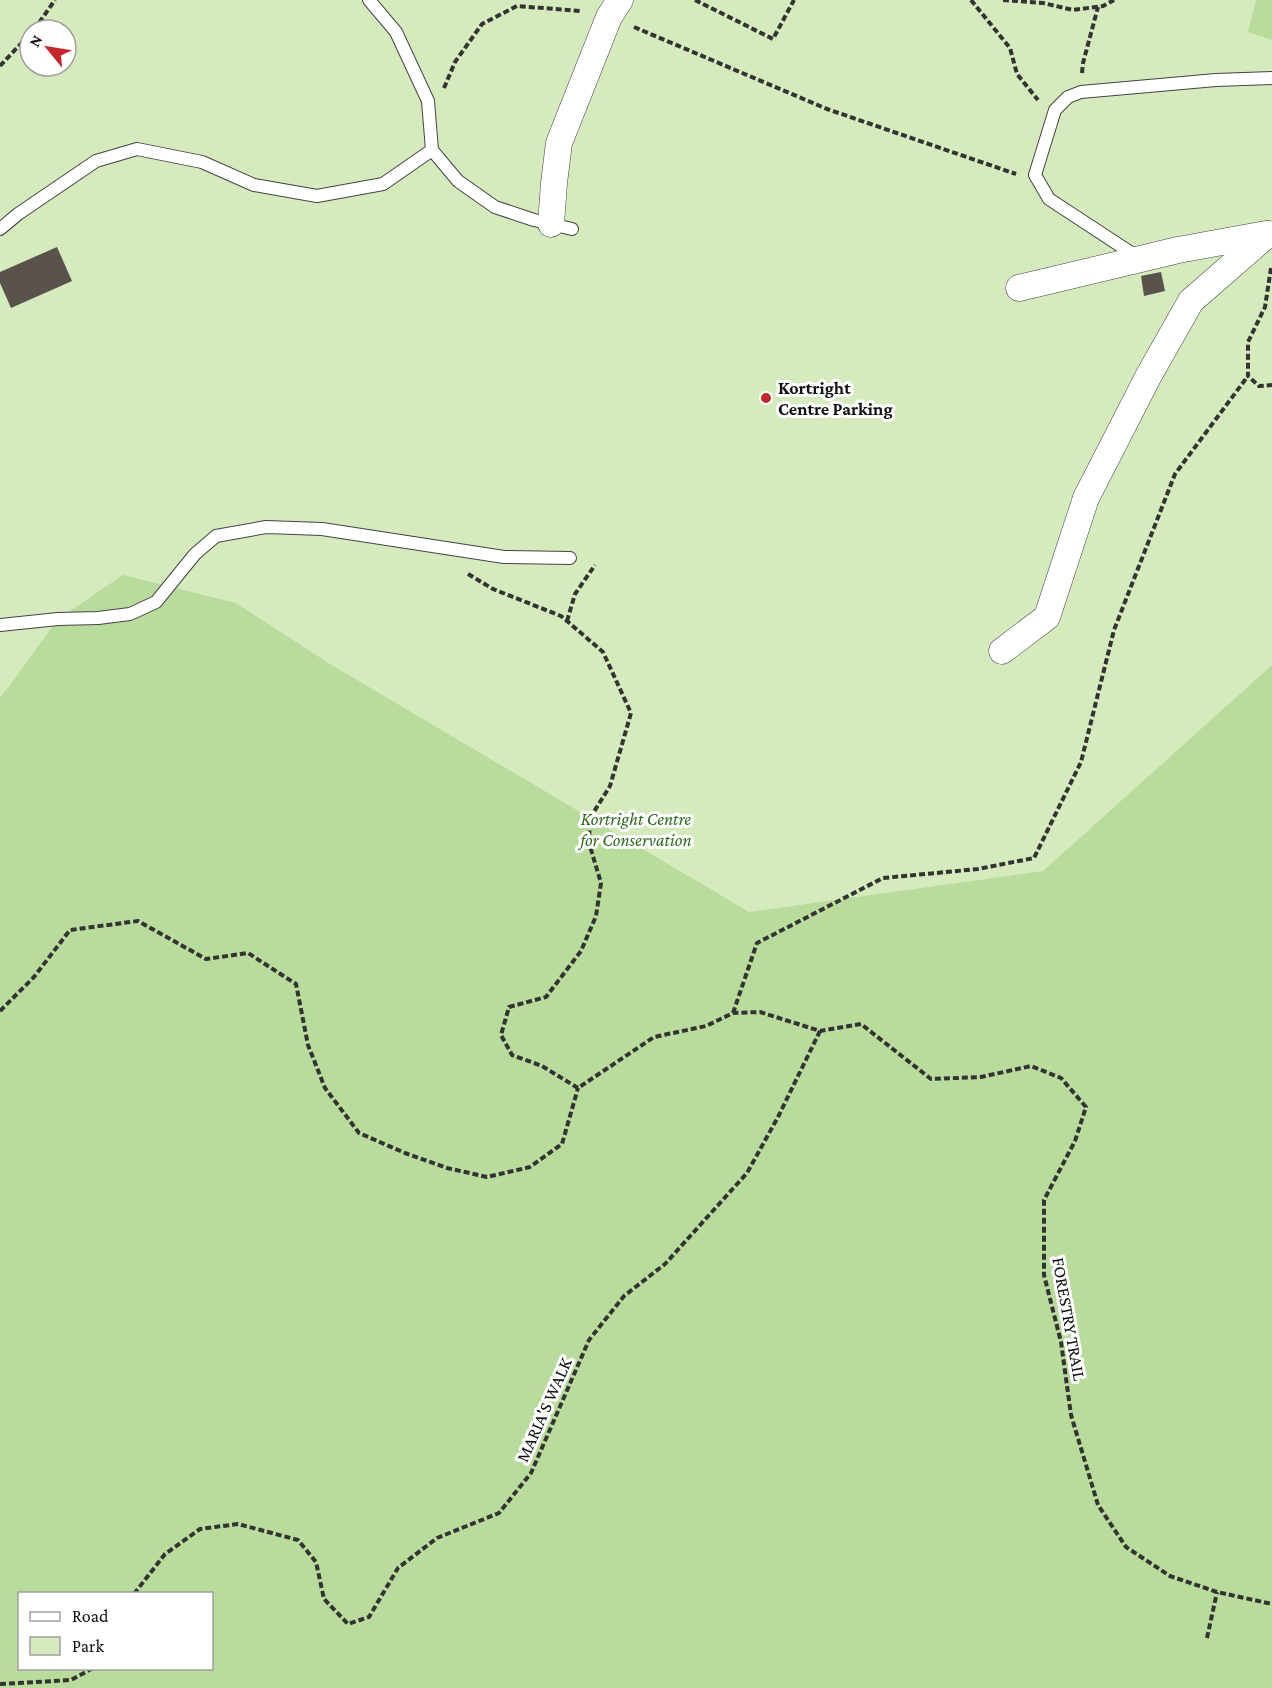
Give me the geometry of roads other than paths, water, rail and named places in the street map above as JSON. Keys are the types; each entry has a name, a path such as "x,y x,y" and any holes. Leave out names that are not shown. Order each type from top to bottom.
{"street":[{"path":"561,226 554,183 560,143 614,8"},
{"path":"1019,288 1178,250 1270,233"},
{"path":"1002,651 1047,617 1086,498 1149,375 1191,301 1270,233"}],"lane":[{"path":"369,0 396,32 428,101 432,150 458,181 495,207 561,226"},
{"path":"1140,259 1049,199 1035,175 1054,110 1068,97 1081,92 1216,80 1272,78"},
{"path":"0,229 18,214 96,161 137,149 202,162 254,185 317,196 383,183 432,150"},
{"path":"0,625 130,614 156,602 195,554 216,536 266,527 322,529 504,557 570,558"}],"place":[{"name":"Kortright Centre Parking","path":"766,398"}],"park label":[{"name":"Kortright Centre for Conservation","path":"636,829"}]}
